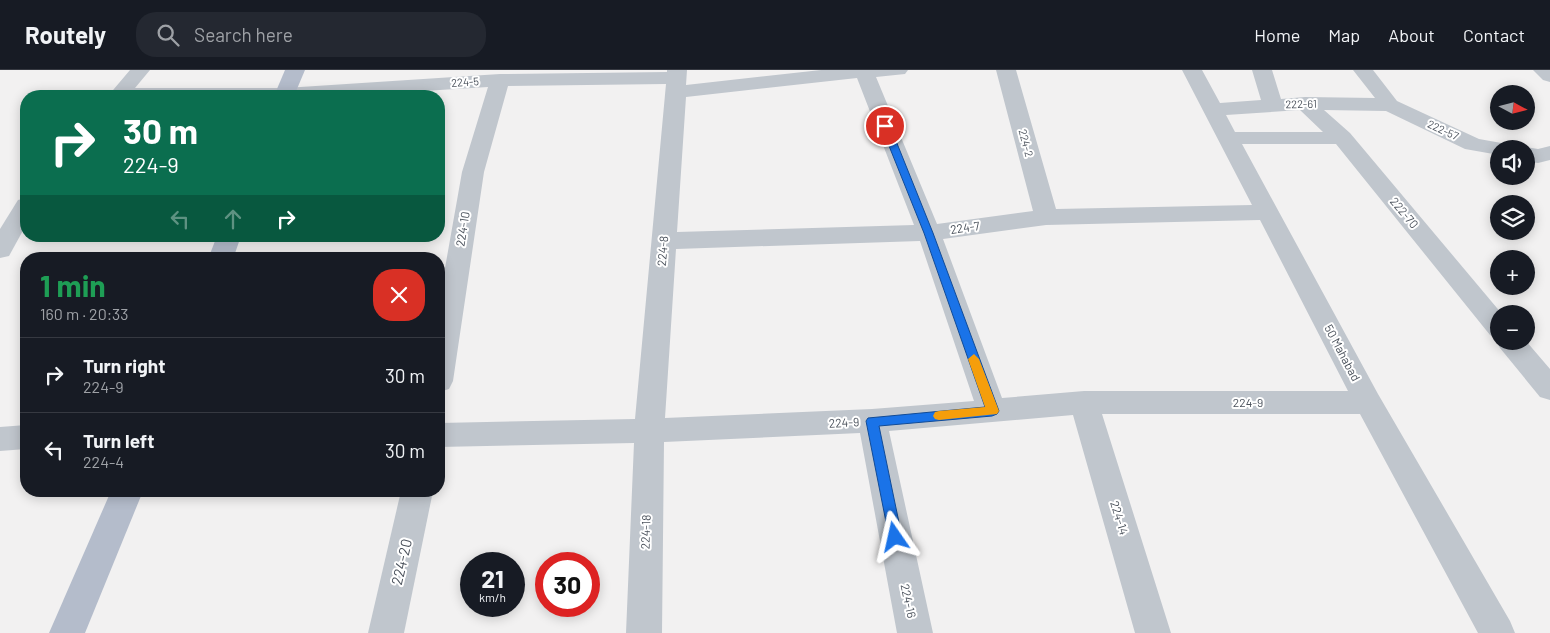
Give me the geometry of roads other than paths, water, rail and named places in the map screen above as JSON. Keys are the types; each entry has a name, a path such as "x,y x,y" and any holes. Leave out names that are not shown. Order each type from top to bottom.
{"main road":[{"path":"286,90 295,70"},
{"path":"67,633 124,497"}],"street":[{"path":"123,90 140,70"},
{"name":"224-5","path":"356,90 500,80 675,80 898,70"},
{"name":"224-2","path":"1006,70 1046,217"},
{"name":"50 Mahabad","path":"1192,70 1368,402 1497,633"},
{"path":"1262,70 1273,105"},
{"path":"1363,70 1390,106"},
{"path":"1543,70 1550,76"},
{"path":"852,72 928,233 992,411"},
{"name":"224-10","path":"445,344 473,172 500,80"},
{"name":"224-8","path":"649,431 673,141 675,80"},
{"name":"222-61","path":"1212,110 1305,103 1390,106"},
{"name":"222-70","path":"1305,103 1342,138 1490,317"},
{"name":"222-57","path":"1390,106 1473,144 1490,147"},
{"path":"1228,138 1342,138"},
{"name":"224-7","path":"664,241 928,233 1046,217 1267,212"},
{"path":"0,250 20,215"},
{"path":"1517,350 1550,390"},
{"name":"224-9","path":"445,435 649,431 872,421 1084,403 1368,402"},
{"name":"224-14","path":"1084,403 1153,633"},
{"name":"224-16","path":"872,421 915,633"},
{"name":"224-18","path":"644,633 649,431"},
{"path":"0,439 20,438"},
{"name":"224-20","path":"386,633 417,497"}]}
